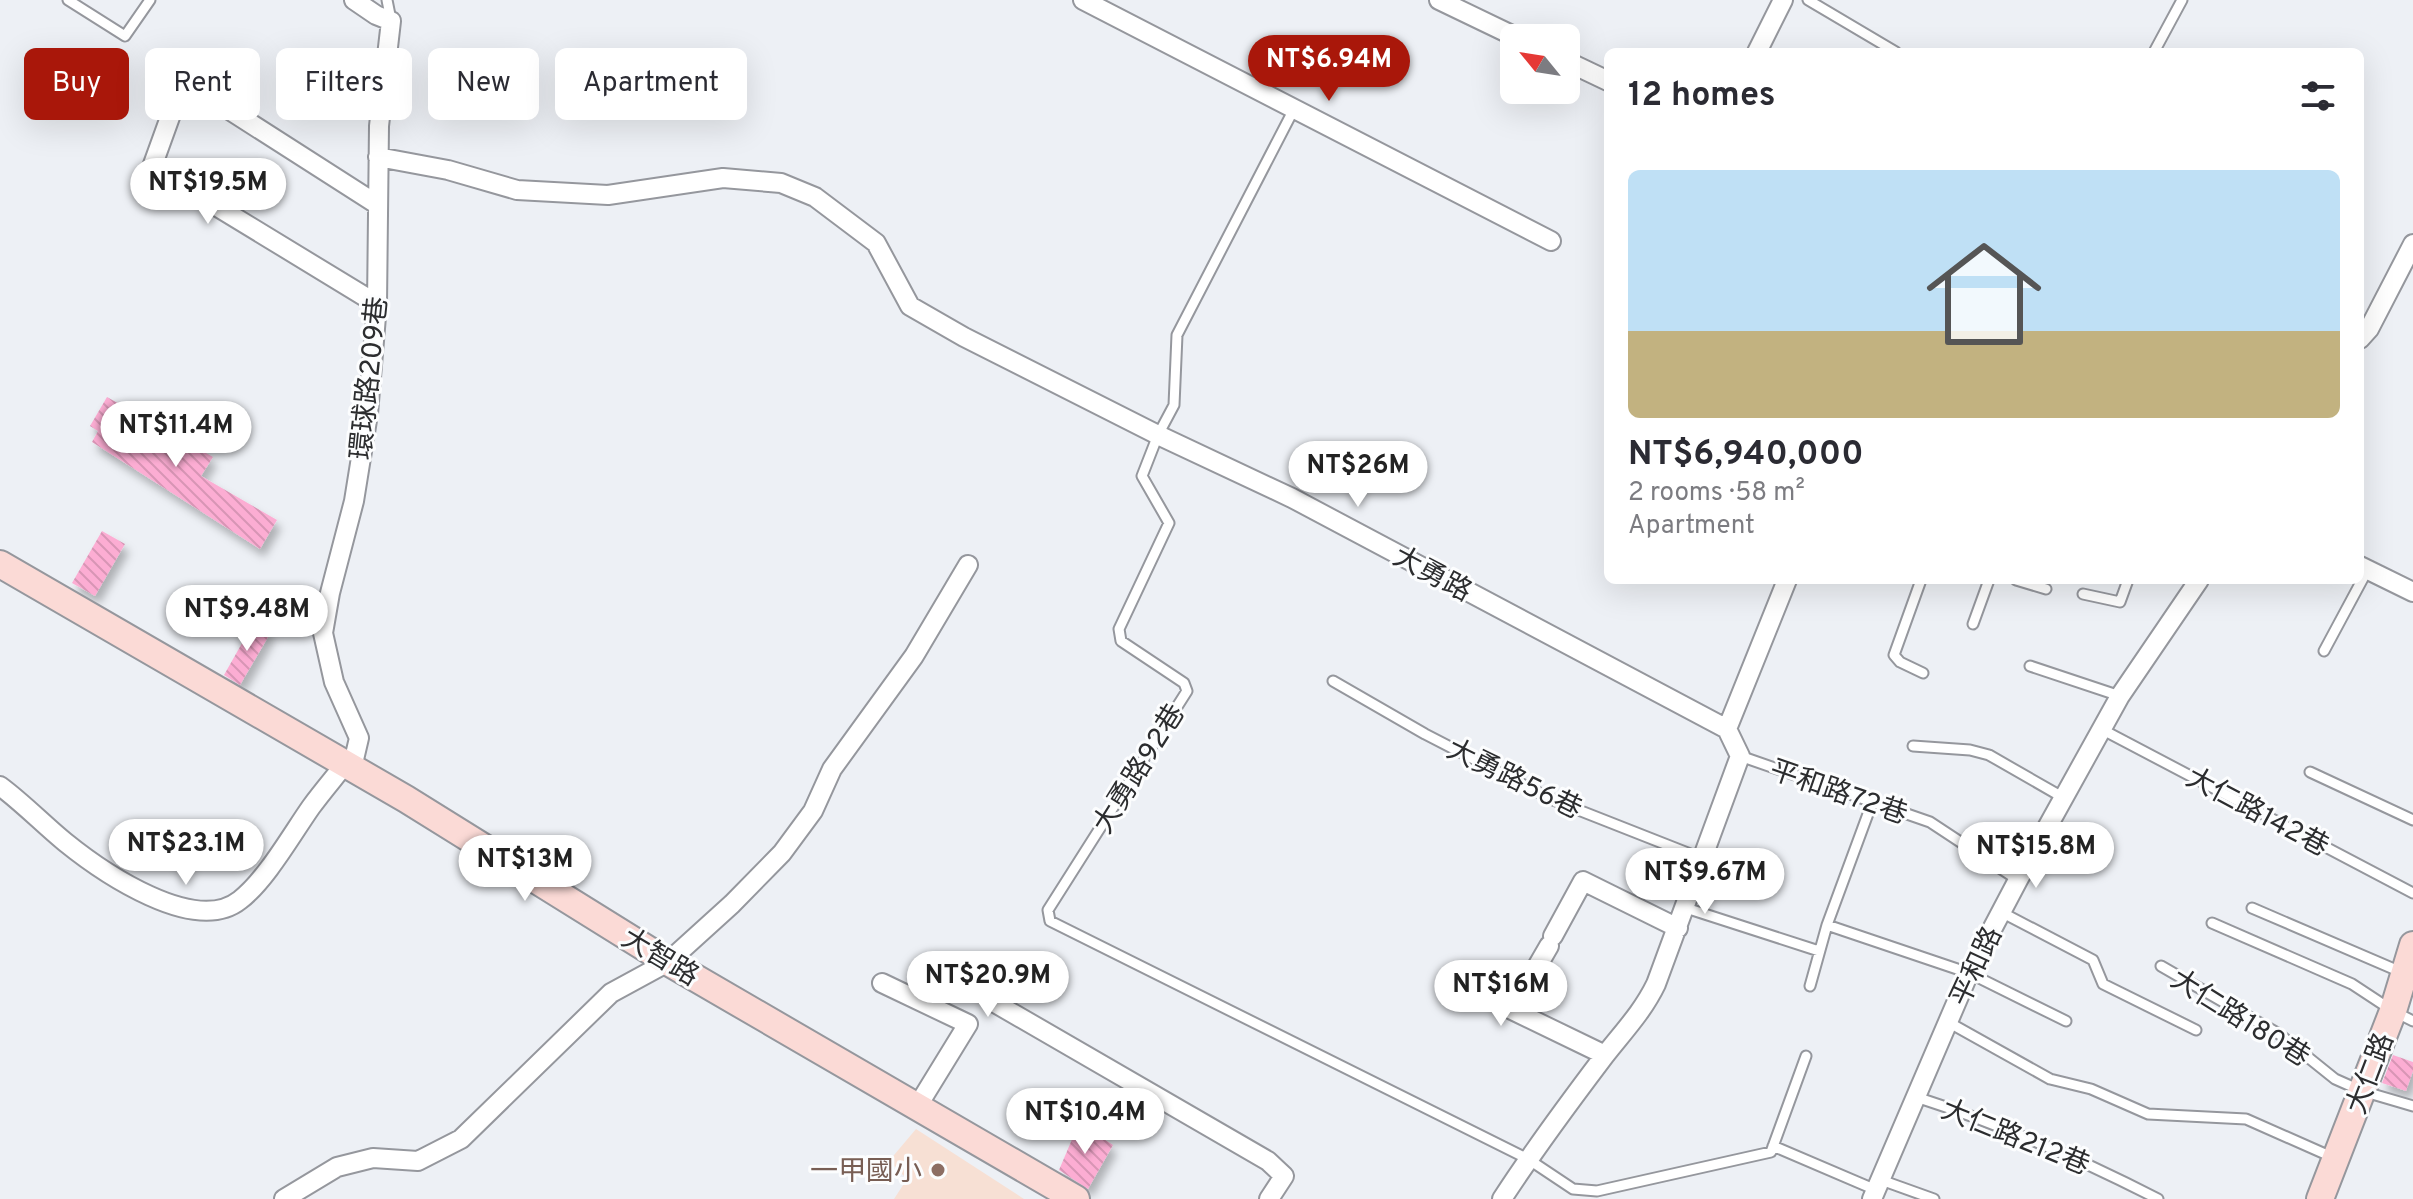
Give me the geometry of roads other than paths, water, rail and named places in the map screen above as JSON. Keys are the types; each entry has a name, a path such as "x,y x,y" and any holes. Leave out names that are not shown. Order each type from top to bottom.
{"street":[{"path":"354,0 391,21"},
{"path":"1083,0 1551,241"},
{"path":"1439,0 1500,29"},
{"path":"1759,48 1783,0"},
{"name":"環球路209巷","path":"349,766 359,738 334,682 323,633 354,501 368,414 377,304 379,126 391,21"},
{"path":"1580,68 1604,79"},
{"path":"377,304 152,167 178,95 192,86 378,205"},
{"name":"大勇路","path":"378,157 448,170 517,190 608,195 723,178 781,183 815,197 876,243 910,306 964,337 1158,435 1292,498 1727,729"},
{"path":"2364,335 2413,244"},
{"name":"大智路","path":"0,564 349,766 668,962 1076,1199"},
{"path":"284,1199 337,1167 373,1158 418,1161 461,1139 611,993 668,962 782,853 813,811 832,769 914,656 968,565"},
{"path":"2364,568 2413,592"},
{"path":"1502,1199 1605,1055 1648,1002 1686,908 1740,756 1727,729 1785,584"},
{"name":"平和路","path":"1877,1190 1969,973 2001,912 2120,696 2196,584"},
{"path":"0,786 88,860 151,896 192,911 218,912 240,900 277,858 313,805 349,766"},
{"path":"1605,1055 1512,1010 1583,881 1678,928"},
{"name":"大仁路","path":"2320,1199 2362,1091 2403,1016 2404,973 2413,945"},
{"path":"882,983 968,1024 917,1107"},
{"path":"995,1003 1268,1161 1284,1176 1269,1199"}],"lane":[{"path":"68,0 125,36 150,0"},
{"path":"387,0 391,21"},
{"path":"1808,0 1889,48"},
{"path":"2156,48 2182,0"},
{"name":"大勇路92巷","path":"1294,109 1177,335 1174,405 1142,476 1169,523 1119,629 1121,641 1184,683 1187,691 1048,910 1050,921 1528,1159"},
{"path":"1920,584 1894,655 1900,662 1923,673"},
{"path":"1973,624 1988,584"},
{"path":"2029,584 2046,589"},
{"path":"2083,594 2120,602 2127,584"},
{"path":"2324,651 2356,584"},
{"path":"2030,666 2120,696"},
{"name":"大勇路56巷","path":"1333,681 1425,734 1553,800 1703,859"},
{"name":"大仁路142巷","path":"2103,730 2413,893"},
{"path":"1913,746 1970,750 1989,755 2064,798"},
{"name":"平和路72巷","path":"1740,756 1930,822 2018,880"},
{"path":"2310,772 2413,820"},
{"path":"1810,986 1827,925 1872,803"},
{"path":"1686,908 1819,951"},
{"path":"2252,908 2404,973"},
{"name":"大仁路180巷","path":"2001,912 2093,960 2103,984 2196,1030"},
{"path":"2212,923 2352,984 2403,1016"},
{"path":"1827,925 1969,973 2066,1021"},
{"name":"大仁路180巷","path":"2161,966 2279,1034 2335,1079 2362,1091 2413,1106"},
{"path":"1948,1022 2050,1079 2091,1089 2148,1114 2246,1119 2335,1159"},
{"path":"1528,1159 1573,1189 1597,1191 1771,1152 1806,1056"},
{"name":"大仁路212巷","path":"1916,1097 1968,1113 2079,1159 2158,1199"},
{"path":"1773,1146 1877,1190 1934,1199"}],"place":[{"name":"一甲國小","path":"938,1170"}]}
